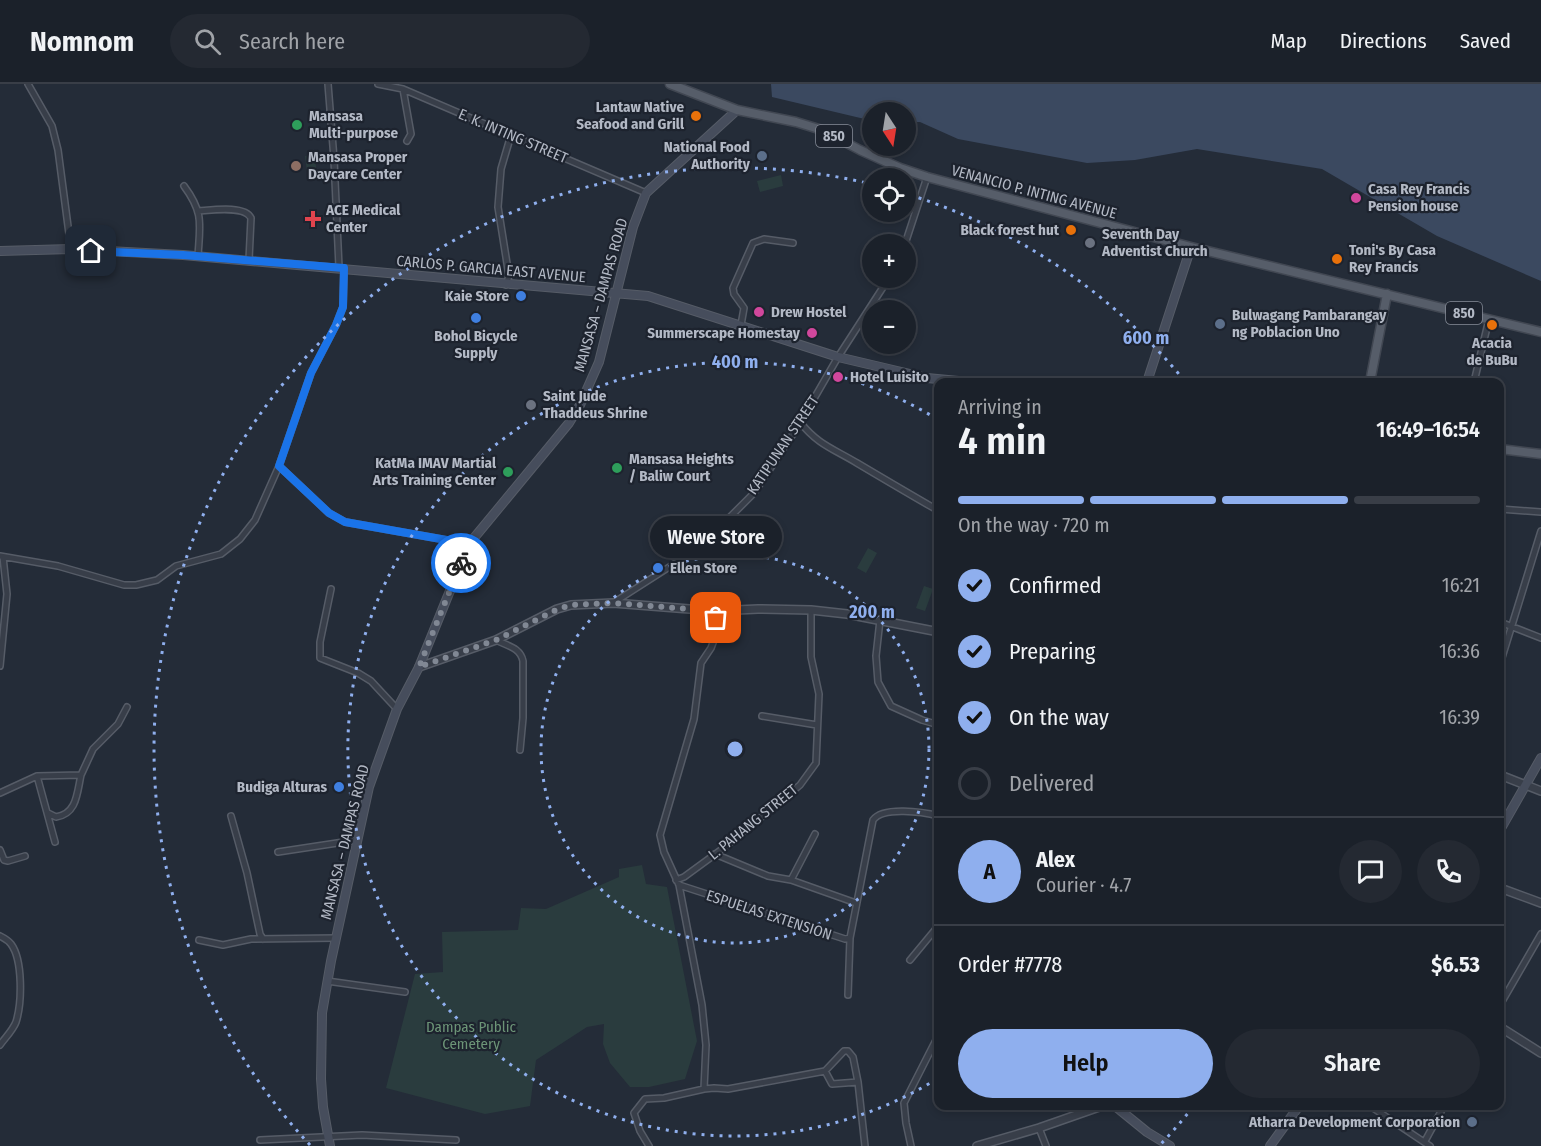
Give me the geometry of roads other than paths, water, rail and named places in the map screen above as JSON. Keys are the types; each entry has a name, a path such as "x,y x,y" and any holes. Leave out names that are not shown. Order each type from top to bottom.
{"main road":[{"name":"VENANCIO P. INTING AVENUE","path":"670,84 737,110 796,122 822,130 890,164 927,177 1191,247 1541,332"},
{"name":"MANSASA – DAMPAS ROAD","path":"330,1146 321,1079 321,1013 369,787 397,709 419,667 469,544 569,423 580,405 599,362 633,227 646,193 737,110"},
{"path":"1148,378 1191,247"},
{"name":"CARLOS P. GARCIA EAST AVENUE","path":"0,251 71,249 198,256 648,296 838,357 934,379"},
{"path":"1371,378 1387,294"},
{"path":"1504,449 1541,454"},
{"path":"1504,823 1541,758"},
{"path":"1120,1110 1147,1132 1170,1146"},
{"path":"1270,1146 1296,1110"}],"street":[{"path":"28,84 52,126 58,150 71,249"},
{"path":"0,666 7,594 1,557 58,566 124,585 136,585 157,580 176,566 221,554 240,539 255,519 279,466 311,373 343,307 328,84"},
{"name":"E. K. INTING STREET","path":"378,84 403,89 646,193"},
{"path":"403,89 411,134 407,141"},
{"path":"506,285 508,276 498,207 501,169 511,135"},
{"path":"908,234 927,177"},
{"path":"184,186 199,211 198,256"},
{"path":"199,211 219,209 245,211 250,214 249,260"},
{"path":"741,325 744,308 734,294 733,288 753,243 764,239 793,243"},
{"name":"KATIPUNAN STREET","path":"613,603 699,548 754,493 883,288"},
{"path":"1475,378 1489,319"},
{"path":"800,423 823,445 934,508"},
{"path":"279,466 329,513 345,522 469,544"},
{"path":"1504,509 1541,512"},
{"path":"1504,651 1526,586 1541,531"},
{"path":"331,589 320,642 320,658 358,673 370,681 397,709"},
{"path":"419,667 496,640 558,609 571,605 613,603 715,611 811,610 847,614 934,631"},
{"name":"L. PAHANG STREET","path":"677,883 782,800 807,776 816,763 819,694 811,657 811,610"},
{"path":"704,1089 706,1045 702,1005 677,883 664,852 660,835 694,719 701,663 711,648 717,632 715,611"},
{"path":"880,620 876,656 878,682 891,706 934,724"},
{"path":"1504,624 1541,638"},
{"path":"496,640 517,649 523,661 523,718 520,750"},
{"path":"48,813 56,817 72,810 81,775 93,749 118,724 127,707"},
{"path":"762,716 817,725"},
{"path":"0,793 37,776 81,775"},
{"path":"37,776 55,842"},
{"path":"1504,777 1541,791"},
{"name":"ESPUELAS EXTENSION","path":"677,883 844,939 850,938 873,820 876,815 887,811 934,815"},
{"path":"231,816 263,939"},
{"path":"791,880 815,834"},
{"path":"278,852 357,840"},
{"path":"0,850 4,860 8,861 25,856"},
{"path":"715,854 768,876 791,880 856,903"},
{"path":"1504,889 1541,903"},
{"path":"910,960 934,931"},
{"path":"1504,998 1541,934"},
{"path":"0,936 10,941 15,951 20,968 20,995 16,1022 0,1045"},
{"path":"199,940 223,945 263,939 336,938"},
{"path":"848,995 850,938"},
{"path":"327,981 405,992"},
{"path":"1504,1030 1541,1053"},
{"path":"911,1146 904,1103 934,1044"},
{"path":"649,1146 640,1131 634,1113 645,1099 664,1098 704,1089 728,1089 825,1071 844,1051 848,1051 853,1057 865,1146"},
{"path":"825,1071 832,1084 858,1082"},
{"path":"977,1146 1091,1110"},
{"path":"1376,1110 1430,1146"},
{"path":"1425,1141 1442,1110"},
{"path":"1039,1128 1046,1146"},
{"path":"260,1140 362,1135 456,1140"}],"water":[{"path":"771,84 1541,84 1541,281 1437,236 1322,169 1197,149 1135,160 1087,163 958,139 916,122 916,102 862,102 862,118 772,97"}],"place":[{"name":"Lantaw Native Seafood and Grill","path":"696,116"},
{"name":"Mansasa Multi-purpose","path":"297,125"},
{"name":"National Food Authority","path":"762,156"},
{"name":"Mansasa Proper Daycare Center","path":"296,166"},
{"name":"Casa Rey Francis Pension house","path":"1356,198"},
{"name":"ACE Medical Center","path":"313,219"},
{"name":"Black forest hut","path":"1071,230"},
{"name":"Seventh Day Adventist Church","path":"1090,243"},
{"name":"Toni's By Casa Rey Francis","path":"1337,259"},
{"name":"Kaie Store","path":"521,296"},
{"name":"Drew Hostel","path":"759,312"},
{"name":"Bohol Bicycle Supply","path":"476,318"},
{"name":"Bulwagang Pambarangay ng Poblacion Uno","path":"1220,324"},
{"name":"Acacia de BuBu","path":"1492,325"},
{"name":"Summerscape Homestay","path":"812,333"},
{"name":"Hotel Luisito","path":"838,377"},
{"name":"Saint Jude Thaddeus Shrine","path":"531,405"},
{"name":"Mansasa Heights / Baliw Court","path":"617,468"},
{"name":"KatMa IMAV Martial Arts Training Center","path":"508,472"},
{"name":"Ellen Store","path":"658,568"},
{"name":"Wewe Store","path":"716,618"},
{"name":"Budiga Alturas","path":"339,787"},
{"name":"Atharra Development Corporation","path":"1472,1122"}],"park label":[{"name":"Dampas Public Cemetery","path":"471,1036"}]}
